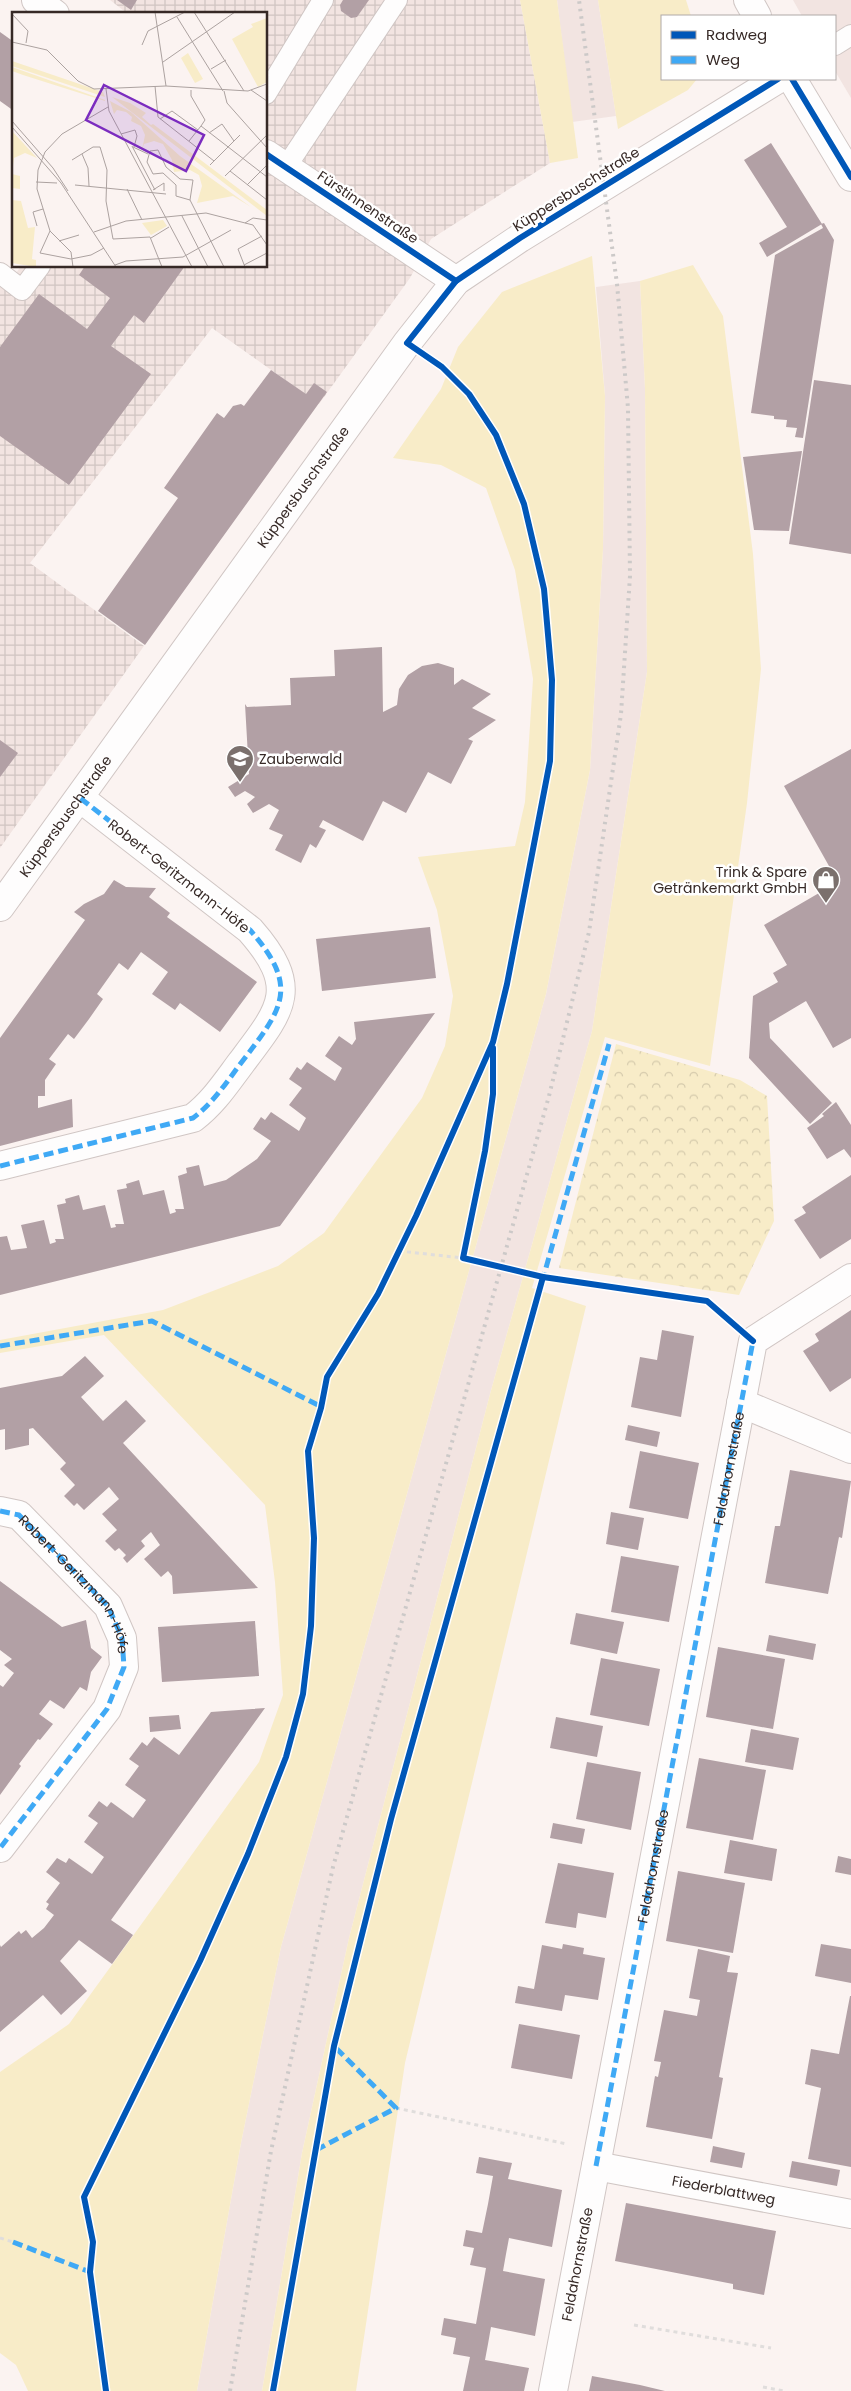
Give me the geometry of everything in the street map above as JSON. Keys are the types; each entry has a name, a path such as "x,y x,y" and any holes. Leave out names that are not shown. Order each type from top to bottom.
{"street":[{"path":"36,0 52,12"},
{"path":"748,0 756,15"},
{"name":"Küppersbuschstraße","path":"0,907 407,343 456,281 520,238 776,80"},
{"path":"793,80 851,177"},
{"name":"Fürstinnenstraße","path":"276,160 456,281"},
{"name":"Robert-Geritzmann-Höfe","path":"0,1166 193,1118 209,1106 273,1021 279,1003 281,986 278,968 266,948 250,930 80,798"},
{"name":"Feldahornstraße","path":"553,2391 752,1341 851,1278"},
{"path":"741,1403 851,1449"},
{"name":"Robert-Geritzmann-Höfe","path":"0,1511 20,1515 108,1606 122,1638 124,1667 107,1709 0,1848"},
{"name":"Fiederblattweg","path":"596,2166 851,2214"}],"lane":[{"path":"268,91 324,0"},
{"path":"276,160 397,0"},
{"path":"836,44 851,35"},
{"path":"0,273 22,290 38,268"}],"path":[{"path":"399,1251 462,1258"},
{"path":"396,2108 579,2147 596,2166"},
{"path":"0,2238 13,2242"},
{"path":"634,2325 771,2348"},
{"path":"763,2387 784,2391"}],"shaded area":[{"path":"110,0 520,0 550,163 431,239 410,278 319,404 212,328 30,563 144,646 0,848 0,274 14,276 20,268 268,268 268,12 125,12"},
{"path":"557,0 598,0 616,116 572,122"},
{"path":"793,0 851,0 851,98 836,73 836,15 801,15"},
{"path":"640,281 645,389 647,672 592,1031 490,1394 349,1938 302,2153 262,2391 197,2391 241,2143 281,1947 546,994 590,770 603,549 605,396 596,287"}],"green space":[{"path":"520,0 557,0 578,158 550,163"},
{"path":"598,0 686,0 691,15 661,15 661,80 696,80 688,90 618,129"},
{"path":"592,256 605,396 603,549 590,770 546,994 281,1947 241,2143 197,2391 28,2391 16,2365 0,2353 0,2072 69,2024 259,1762 283,1695 275,1582 265,1505 104,1335 0,1353 0,1340 163,1310 278,1266 324,1233 422,1098 445,1046 453,996 437,910 418,857 515,846 525,802 533,679 515,570 486,488 441,465 393,458 441,389 458,347 502,292"},
{"path":"693,265 723,316 753,554 761,669 747,803 710,1066 605,1037 532,1288 586,1306 405,2063 356,2391 262,2391 302,2153 349,1938 490,1394 592,1031 647,672 645,389 640,281"},
{"path":"616,1044 740,1080 767,1096 774,1221 739,1295 559,1268"}],"building":[{"path":"117,0 137,0 131,10"},
{"path":"343,0 369,0 357,17 351,18 341,11 340,5"},
{"path":"0,32 12,41 12,110 0,101"},
{"path":"771,143 822,224 767,257 759,243 787,227 744,160"},
{"path":"824,223 834,240 803,438 795,437 797,428 786,427 787,420 751,413 775,255 823,228 821,224"},
{"path":"84,268 184,268 144,323 134,315 111,346 151,374 69,485 0,436 0,347 39,294 87,329 110,298 79,275"},
{"path":"271,370 306,394 314,383 327,392 145,645 98,611 178,498 164,488 217,413 224,418 233,406 241,404 244,406"},
{"path":"814,380 851,385 851,554 789,544"},
{"path":"802,451 789,531 754,530 743,457"},
{"path":"382,647 383,712 397,705 399,689 408,675 422,666 438,663 454,668 454,685 462,679 491,694 472,708 496,720 468,739 473,741 451,784 428,772 406,813 383,801 363,841 323,820 319,827 326,830 316,848 310,844 301,863 275,850 283,835 269,829 279,810 269,804 253,813 247,804 255,797 245,791 235,797 228,787 249,774 245,704 247,707 291,705 290,678 335,676 334,650"},
{"path":"0,740 18,753 0,777"},
{"name":"Trink & Spare Getränkemarkt GmbH","path":"851,749 851,1038 833,1048 806,1001 769,1023 770,1038 832,1103 810,1124 749,1058 753,996 778,982 773,973 787,965 764,925 838,882 784,786"},
{"path":"114,880 126,887 156,888 149,897 170,913 167,917 257,982 220,1032 180,1003 175,1010 152,994 168,972 141,952 128,970 119,963 97,994 103,999 89,1019 74,1039 68,1034 49,1059 56,1064 45,1080 45,1096 38,1096 38,1108 72,1099 73,1127 0,1146 0,1038 85,920 74,912 84,904 104,894"},
{"path":"430,927 436,978 322,991 316,939"},
{"path":"435,1013 280,1226 0,1295 0,1237 7,1236 11,1250 27,1248 21,1225 44,1220 50,1244 56,1242 55,1239 64,1239 57,1205 66,1203 65,1199 79,1195 83,1210 105,1205 111,1228 116,1227 115,1224 124,1224 117,1190 127,1188 126,1184 139,1180 143,1195 164,1190 170,1214 176,1212 175,1209 184,1209 178,1176 187,1173 186,1168 199,1165 204,1186 226,1180 257,1159 271,1141 253,1129 261,1117 265,1120 271,1112 299,1131 306,1118 289,1105 302,1088 289,1079 297,1067 301,1070 307,1062 335,1081 342,1068 325,1056 339,1036 352,1045 356,1039 354,1022"},
{"path":"836,1102 851,1125 851,1158 844,1149 827,1159 807,1128 824,1116 822,1114"},
{"path":"851,1175 851,1239 820,1259 794,1220 806,1213 802,1207"},
{"path":"851,1310 851,1378 830,1392 803,1351 819,1341 815,1334"},
{"path":"662,1330 694,1336 681,1417 631,1407 640,1357 657,1360"},
{"path":"85,1356 104,1376 81,1397 103,1421 126,1400 146,1421 123,1443 258,1588 173,1594 172,1576 168,1571 161,1577 144,1559 160,1545 151,1532 141,1541 145,1546 127,1563 123,1558 126,1555 119,1548 115,1551 105,1541 117,1530 102,1514 119,1499 109,1487 84,1510 77,1503 74,1506 64,1496 75,1485 60,1469 66,1463 33,1428 29,1429 29,1445 5,1450 5,1429 0,1430 0,1388 62,1376"},
{"path":"628,1425 660,1432 657,1447 625,1440"},
{"path":"640,1451 699,1463 688,1519 629,1508"},
{"path":"790,1470 851,1481 842,1538 839,1537 828,1594 765,1583 775,1526 780,1526"},
{"path":"611,1512 644,1518 638,1550 606,1544"},
{"path":"621,1556 679,1566 669,1622 611,1612"},
{"path":"0,1581 62,1627 86,1620 91,1648 102,1657 91,1672 87,1691 80,1687 64,1709 50,1700 39,1714 53,1724 40,1740 38,1739 19,1764 21,1766 0,1795 0,1685 3,1687 14,1673 4,1665 12,1659 0,1650"},
{"path":"576,1613 624,1622 617,1654 570,1644"},
{"path":"255,1621 259,1676 162,1682 158,1627"},
{"path":"769,1635 816,1644 813,1660 766,1651"},
{"path":"718,1647 785,1659 773,1729 706,1717"},
{"path":"601,1658 660,1669 649,1726 590,1715"},
{"path":"265,1708 111,1920 133,1935 112,1964 79,1940 60,1961 87,1991 61,2015 43,1995 0,2032 0,1945 1,1947 19,1931 21,1934 26,1930 32,1938 44,1928 54,1915 46,1909 49,1904 46,1902 60,1883 46,1872 57,1858 66,1863 69,1858 92,1874 104,1857 84,1842 98,1823 88,1816 99,1801 107,1807 111,1802 133,1818 146,1800 125,1785 139,1766 129,1759 142,1742 147,1746 154,1737 179,1755 211,1712"},
{"path":"179,1715 181,1729 150,1732 149,1717"},
{"path":"556,1717 603,1726 597,1757 550,1748"},
{"path":"751,1729 799,1738 793,1770 745,1762"},
{"path":"699,1758 766,1770 753,1840 686,1828"},
{"path":"587,1762 641,1772 631,1830 576,1819"},
{"path":"553,1823 585,1829 582,1844 550,1838"},
{"path":"730,1840 777,1849 772,1881 724,1873"},
{"path":"838,1856 851,1859 851,1875 835,1872"},
{"path":"558,1863 614,1873 606,1918 578,1913 576,1928 545,1923"},
{"path":"678,1871 745,1883 733,1953 666,1941"},
{"path":"563,1944 584,1948 583,1954 605,1958 598,2000 565,1995 562,2011 515,2003 518,1986 534,1989 542,1945 562,1949"},
{"path":"821,1944 851,1949 851,1983 815,1976"},
{"path":"698,1949 730,1956 727,1972 738,1973 719,2077 723,2078 712,2139 646,2127 655,2076 658,2077 661,2062 654,2061 664,2010 697,2016 700,2000 689,1998"},
{"path":"850,1996 851,2167 808,2159 821,2088 805,2084 811,2049 839,2054"},
{"path":"519,2024 580,2035 572,2079 511,2068"},
{"path":"713,2146 745,2153 742,2168 710,2162"},
{"path":"479,2157 512,2163 508,2179 562,2190 552,2247 509,2238 506,2254 503,2271 545,2279 535,2336 491,2327 485,2360 529,2368 524,2391 463,2391 470,2357 453,2354 456,2338 441,2335 444,2318 476,2324 486,2268 470,2265 474,2248 463,2246 466,2230 482,2233 488,2204 493,2176 476,2173"},
{"path":"792,2161 840,2170 837,2186 789,2177"},
{"path":"626,2203 776,2231 764,2295 733,2289 733,2284 615,2261"},
{"path":"592,2376 640,2385 665,2391 589,2391"}],"railway":[{"path":"230,2391 271,2151 333,1867 549,1096 589,932 621,714 630,576 628,408 617,284 579,0"}],"marked path":[{"path":"0,1166 193,1118 219,1092 267,1028 280,998 280,983 276,968 266,950 250,930 80,798"},
{"path":"542,1282 609,1044"},
{"path":"0,1346 152,1321 320,1406"},
{"path":"596,2166 753,1341 750,1339"},
{"path":"0,1511 19,1515 108,1606 122,1638 124,1667 107,1709 0,1848"},
{"path":"316,2150 396,2108 334,2046"},
{"path":"13,2242 90,2272"}],"cycle path":[{"path":"106,2391 90,2272 93,2242 84,2197 200,1961 248,1854 286,1757 303,1694 311,1626 314,1538 308,1451 321,1408 327,1377 378,1294 416,1216 493,1042 507,984 550,761 552,680 544,589 524,504 496,435 469,394 442,367 407,343 456,281 520,238 776,80"},
{"path":"793,80 851,177"},
{"path":"268,155 456,281"},
{"path":"493,1048 493,1094 485,1151 463,1258 543,1277 707,1301 753,1341"},
{"path":"273,2391 334,2046 391,1819 543,1277"}],"place":[{"name":"Zauberwald","path":"240,783"},
{"name":"Trink & Spare Getränkemarkt GmbH","path":"826,904"}]}
